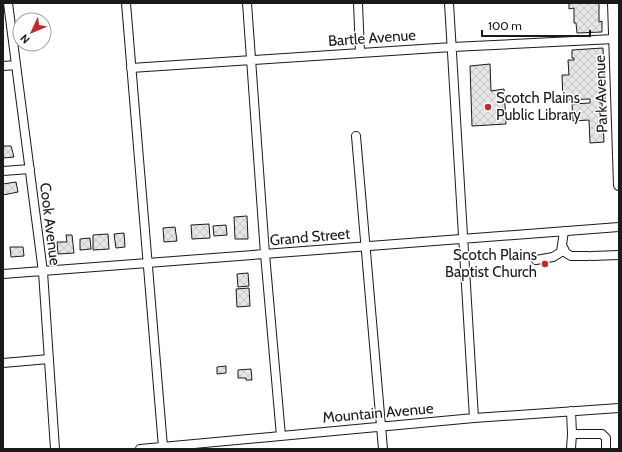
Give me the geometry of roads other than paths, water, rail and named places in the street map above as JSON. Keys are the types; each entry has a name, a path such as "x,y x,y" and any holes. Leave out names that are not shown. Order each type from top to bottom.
{"main road":[{"name":"Park Avenue","path":"613,3 617,74 619,185"}],"street":[{"name":"Cook Avenue","path":"8,3 42,272 56,449"},
{"path":"126,3 163,447"},
{"path":"247,3 265,254 281,436"},
{"path":"358,3 360,53"},
{"path":"449,3 474,418"},
{"name":"Bartle Avenue","path":"131,68 452,47 614,39"},
{"path":"3,66 16,66"},
{"path":"356,136 384,449"},
{"path":"3,171 30,169"},
{"name":"Grand Street","path":"3,274 148,264 619,226"},
{"path":"536,260 553,258 561,252 563,247 564,231"},
{"path":"563,247 566,253 571,256 619,255"},
{"path":"3,363 49,359"},
{"name":"Mountain Avenue","path":"140,449 474,418 619,408"},
{"path":"571,411 571,449"},
{"path":"572,434 602,434 606,438 606,449"}],"place":[{"name":"Scotch Plains Public Library","path":"488,107"},
{"name":"Scotch Plains Baptist Church","path":"545,264"}]}
